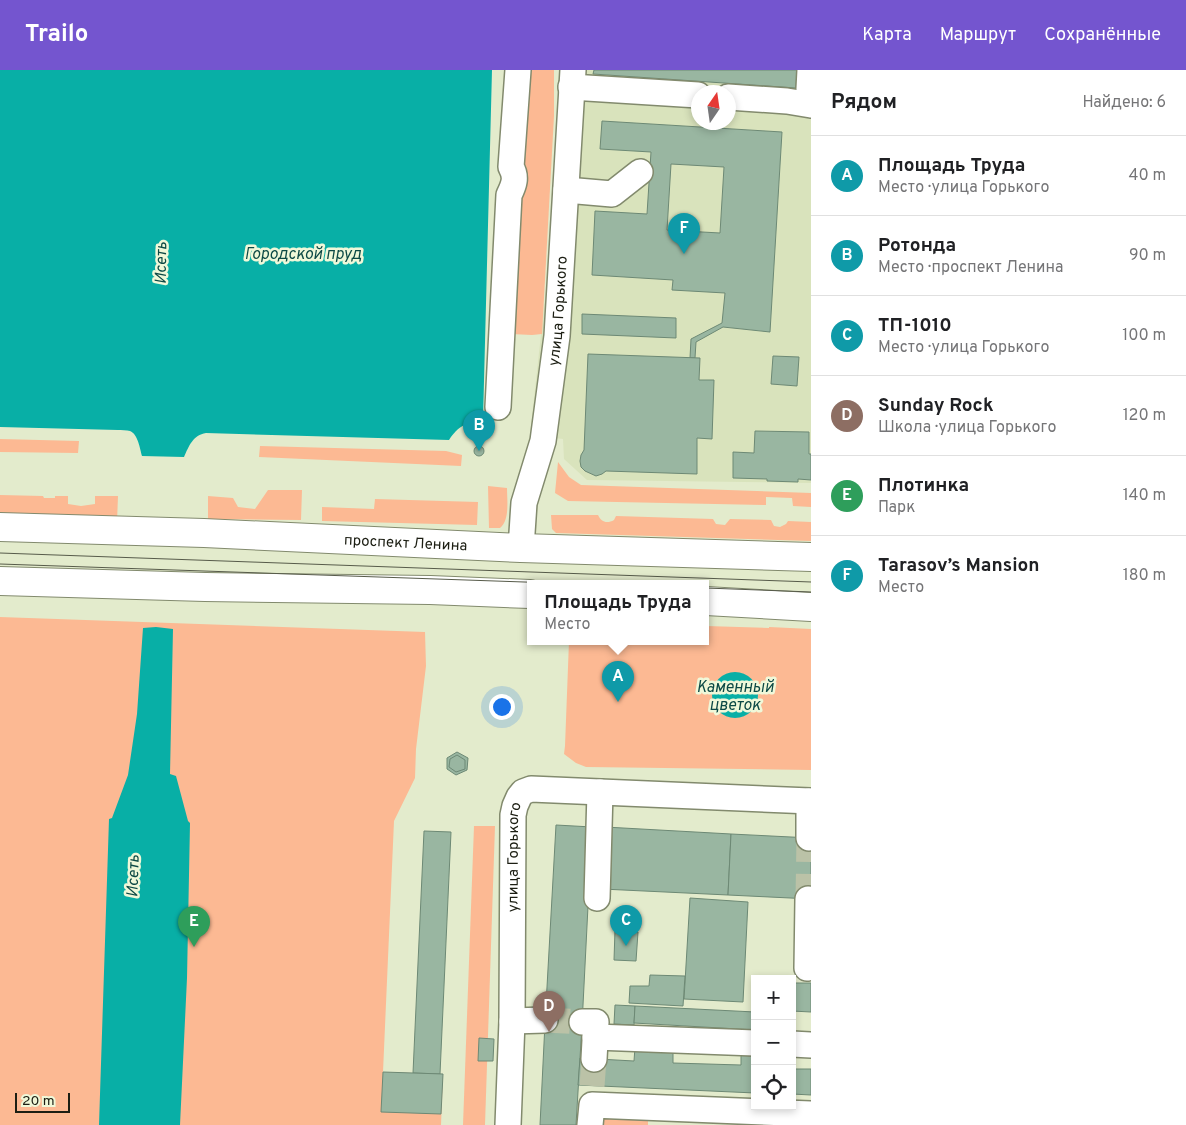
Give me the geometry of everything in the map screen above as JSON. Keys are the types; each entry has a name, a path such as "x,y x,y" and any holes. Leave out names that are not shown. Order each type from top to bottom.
{"main road":[{"name":"проспект Ленина","path":"0,527 204,533 521,548 811,557"},
{"path":"0,581 205,587 430,590 527,594"},
{"path":"709,601 811,607"}],"street":[{"path":"498,407 509,195 514,186 515,174 512,167 518,70"},
{"path":"799,100 809,88 810,70"},
{"path":"572,77 691,94"},
{"name":"улица Горького","path":"521,548 524,503 544,440 557,336 572,77"},
{"path":"736,97 799,100 811,105"},
{"path":"566,190 612,194 640,172"},
{"name":"улица Горького","path":"508,1125 512,1021 513,815 515,806 523,792 531,789 810,801"},
{"path":"597,898 600,792"},
{"path":"809,838 810,801"},
{"path":"807,968 808,899"},
{"path":"512,1021 545,1020"},
{"path":"591,1039 751,1043"},
{"path":"796,1044 811,1045"},
{"path":"592,1106 685,1117 714,1118 811,1114"}],"shaded area":[{"path":"528,70 554,70 554,116 542,334 532,335 511,334"},
{"path":"570,70 811,70 811,483 587,480 564,459 563,439 530,435"},
{"path":"0,439 79,441 78,453 0,452"},
{"path":"260,446 446,451 462,455 461,466 259,457"},
{"path":"558,462 569,477 581,485 811,493 811,507 793,506 792,498 766,497 766,505 568,501 555,493"},
{"path":"488,486 507,488 507,515 500,528 489,528"},
{"path":"268,490 302,490 301,520 208,519 208,496 233,498 238,507 255,509"},
{"path":"0,495 43,496 44,498 68,496 68,504 81,506 95,504 95,496 118,496 117,522 0,518"},
{"path":"375,499 478,502 477,525 322,521 322,507 374,509"},
{"path":"551,515 598,515 604,522 614,520 616,516 713,519 716,524 725,525 730,519 771,520 774,526 780,527 788,521 811,522 811,541 556,533 552,529"},
{"path":"0,617 425,632 426,666 416,749 415,778 394,821 383,1072 443,1074 441,1125 0,1125"},
{"path":"709,626 811,629 811,770 586,767 576,763 564,754 569,645 709,645"},
{"path":"474,826 495,826 485,1125 463,1125"},
{"path":"600,1114 648,1116 648,1125 600,1125"}],"water":[{"name":"Городской пруд","path":"0,70 492,70 483,420 463,426 449,440 206,433 195,439 184,457 142,456 135,435 127,430 0,427"},
{"name":"Исеть","path":"143,628 173,629 170,774 176,776 190,823 187,978 180,1125 99,1125 109,819 112,818 128,775 137,714"},
{"name":"Каменный цветок","path":"735,672 748,676 754,682 758,695 754,708 748,714 735,718 722,714 716,708 712,695 716,682 722,676"}],"building":[{"path":"594,70 797,70 796,88 593,74"},
{"path":"602,121 691,126 691,130 736,129 782,132 770,332 723,327 696,342 695,358 690,358 691,339 722,323 725,293 672,290 673,280 592,275 595,211 647,214 651,152 600,149","holes":["671,164 724,167 720,233 667,230"]},
{"path":"582,314 676,318 676,338 582,334"},
{"path":"588,354 700,358 699,380 714,380 712,439 697,438 697,474 606,471 596,476 581,467 581,455 584,450"},
{"path":"773,356 799,357 797,386 771,384"},
{"path":"755,431 809,432 811,480 798,479 798,482 733,478 733,452 754,453"},
{"path":"477,446 481,446 484,451 483,455 477,456 474,453 474,449"},
{"path":"457,752 468,758 467,770 456,775 447,769 447,758"},
{"path":"457,755 465,760 465,769 456,772 449,767 450,759"},
{"path":"556,825 592,827 582,1025 545,1023"},
{"path":"605,827 731,834 728,895 602,889"},
{"path":"424,831 451,832 440,1074 413,1073"},
{"path":"731,834 811,838 811,899 728,895"},
{"path":"690,898 748,902 743,1002 684,999"},
{"path":"615,930 638,932 636,961 614,960"},
{"path":"650,975 685,976 683,1006 629,1003 630,986 649,986"},
{"path":"796,983 811,983 811,1012 796,1011"},
{"path":"615,1005 635,1006 634,1025 614,1024"},
{"path":"635,1006 751,1012 751,1030 634,1023"},
{"path":"545,1023 582,1025 576,1125 540,1125"},
{"path":"479,1038 494,1039 493,1061 478,1061"},
{"path":"635,1047 673,1048 673,1063 741,1065 741,1051 751,1052 751,1093 578,1085 580,1058 634,1061"},
{"path":"796,1069 811,1069 811,1095 796,1094"},
{"path":"383,1072 443,1074 441,1114 381,1112"}],"tunnel":[{"path":"808,899 809,838"},
{"path":"545,1020 582,1022"},
{"path":"592,1086 594,1059"}],"tram line":[{"path":"0,553 811,582"},
{"path":"0,564 527,582"},
{"path":"709,588 811,592"}],"place":[{"name":"Tarasov’s Mansion","path":"684,254"},
{"name":"Ротонда","path":"479,451"},
{"name":"Площадь Труда","path":"618,702"},
{"name":"ТП-1010","path":"626,946"},
{"name":"Плотинка","path":"194,947"},
{"name":"Sunday Rock","path":"549,1032"}]}
